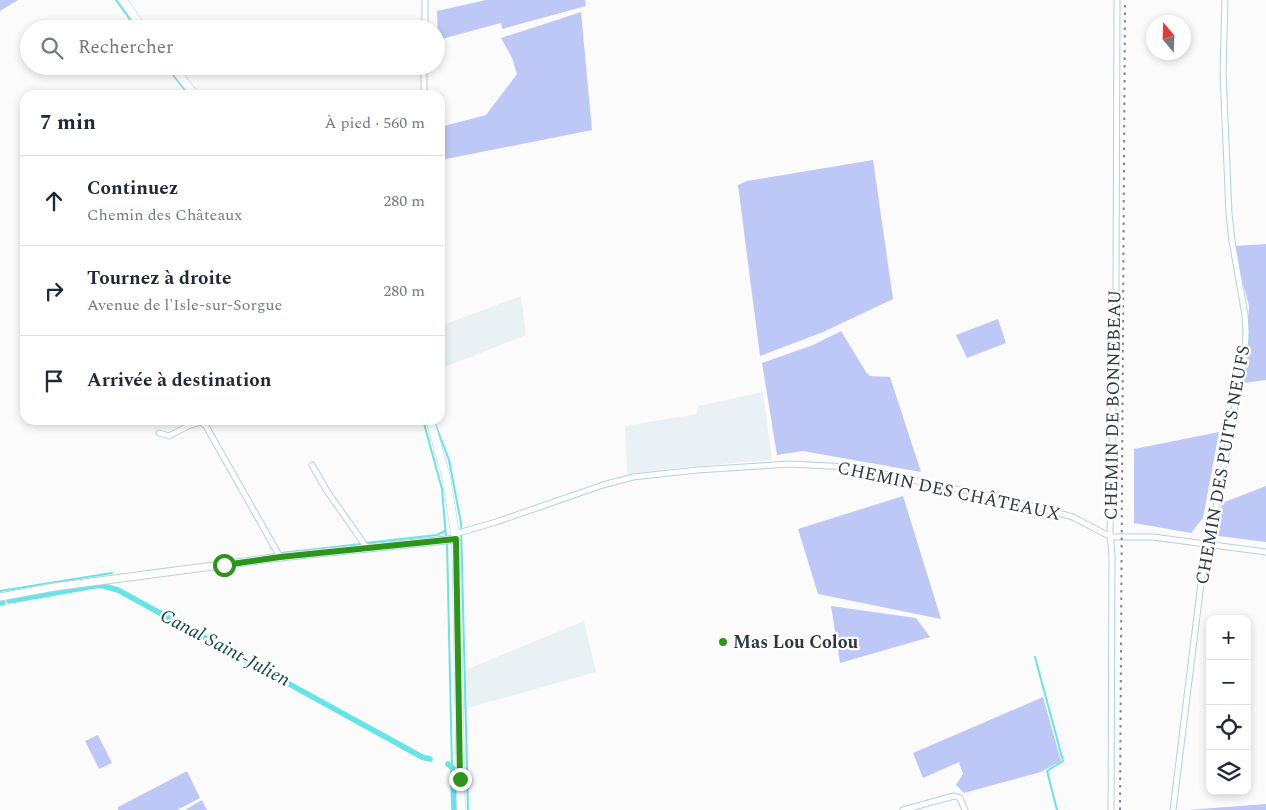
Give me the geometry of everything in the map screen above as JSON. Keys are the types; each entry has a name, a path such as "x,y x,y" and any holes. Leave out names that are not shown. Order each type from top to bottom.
{"main road":[{"path":"123,0 137,20"},
{"path":"179,75 191,90"},
{"path":"431,425 446,476 455,537 460,810"}],"street":[{"path":"425,0 425,20"},
{"name":"CHEMIN DE BONNEBEAU","path":"1111,810 1111,537 1116,284 1117,0"},
{"name":"CHEMIN DES PUITS NEUFS","path":"1173,810 1186,718 1205,551 1215,516 1245,352 1245,315 1229,214 1223,73 1225,0"},
{"path":"424,75 424,90"},
{"path":"159,433 169,436 190,425"},
{"path":"205,425 280,557"},
{"name":"CHEMIN DES CHÂTEAUX","path":"0,597 54,587 280,557 455,537 603,485 632,477 697,470 790,464 849,467 1010,500 1073,517 1111,537 1153,537 1266,552"},
{"path":"312,466 367,548"},
{"path":"903,810 954,796 960,798 965,810"}],"shaded area":[{"path":"0,0 18,0 0,11"},
{"path":"486,0 585,0 586,6 502,29 501,23 445,38 445,20 437,20 437,11"},
{"path":"581,12 592,130 445,159 445,126 486,115 517,74 512,58 501,38"},
{"path":"873,160 893,299 823,332 760,356 738,185 747,181"},
{"path":"1266,244 1266,380 1244,383 1249,306 1235,246"},
{"path":"521,296 526,335 445,367 445,324"},
{"path":"998,319 1006,343 967,358 956,335"},
{"path":"841,331 870,376 890,377 921,472 803,451 777,455 762,363 813,345"},
{"path":"763,392 772,460 683,467 627,474 625,426 697,414 698,406"},
{"path":"1219,432 1203,518 1191,533 1134,523 1134,449"},
{"path":"1266,486 1266,542 1218,536 1222,503"},
{"path":"903,496 941,619 818,594 798,529"},
{"path":"831,606 916,618 930,637 840,663"},
{"path":"584,621 596,672 464,709 465,670"},
{"path":"1043,697 1061,761 1041,772 964,793 956,785 963,774 959,762 923,778 913,753"},
{"path":"98,735 112,763 99,769 85,741"},
{"path":"187,771 200,798 177,810 118,810 118,807"},
{"path":"202,800 207,810 185,810"},
{"path":"1266,804 1266,810 1188,810"}],"waterway":[{"path":"116,0 130,20"},
{"path":"173,75 185,90"},
{"path":"424,425 442,489 446,537"},
{"path":"436,425 449,460 461,523 468,810"},
{"path":"366,543 437,535 445,531"},
{"path":"447,542 452,767"},
{"path":"281,553 361,544"},
{"path":"0,591 112,573"},
{"name":"Canal Saint-Julien","path":"9,601 100,585 118,590 422,757 430,759"},
{"path":"1035,657 1063,761 1047,771 1057,810"},
{"name":"Canal Saint-Julien","path":"448,764 453,768 453,777"},
{"name":"Canal Saint-Julien","path":"453,784 454,810"}],"railway":[{"path":"1120,810 1125,0"}],"place":[{"name":"Mas Lou Colou","path":"723,642"}],"route":[{"path":"224,565 280,557 456,539 460,779"}]}
